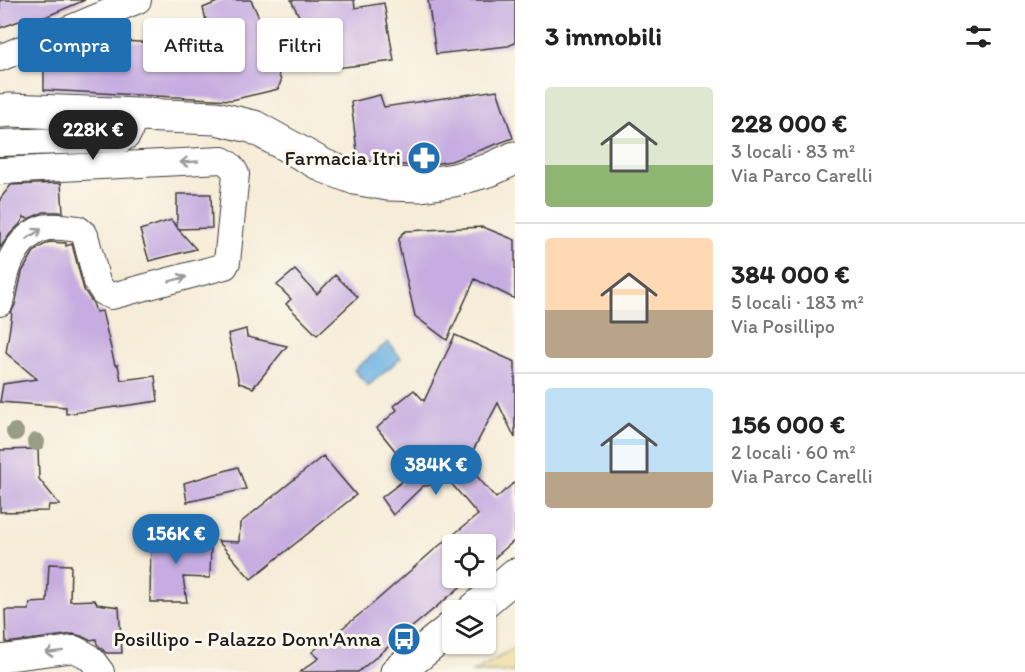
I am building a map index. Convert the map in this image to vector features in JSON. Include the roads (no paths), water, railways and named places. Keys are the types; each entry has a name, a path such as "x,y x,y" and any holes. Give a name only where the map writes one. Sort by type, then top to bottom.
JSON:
{"street":[{"path":"0,58 124,3"},
{"path":"0,111 216,118 254,127 324,166 355,178 388,184 421,185 454,180 489,170 515,158"},
{"path":"0,143 122,139 130,130 128,116"},
{"path":"0,171 222,160 233,168 236,174 225,266 112,296 105,293 97,282 81,230 51,226 38,230 16,249 4,277 0,303"},
{"path":"486,600 515,576"},
{"path":"397,672 442,636"},
{"path":"0,661 4,658 74,649 86,654 101,672"}],"water":[{"path":"388,342 401,358 368,386 354,370"}],"place":[{"name":"Farmacia Itri","path":"424,158"},
{"name":"Posillipo - Palazzo Donn'Anna","path":"404,639"}]}
